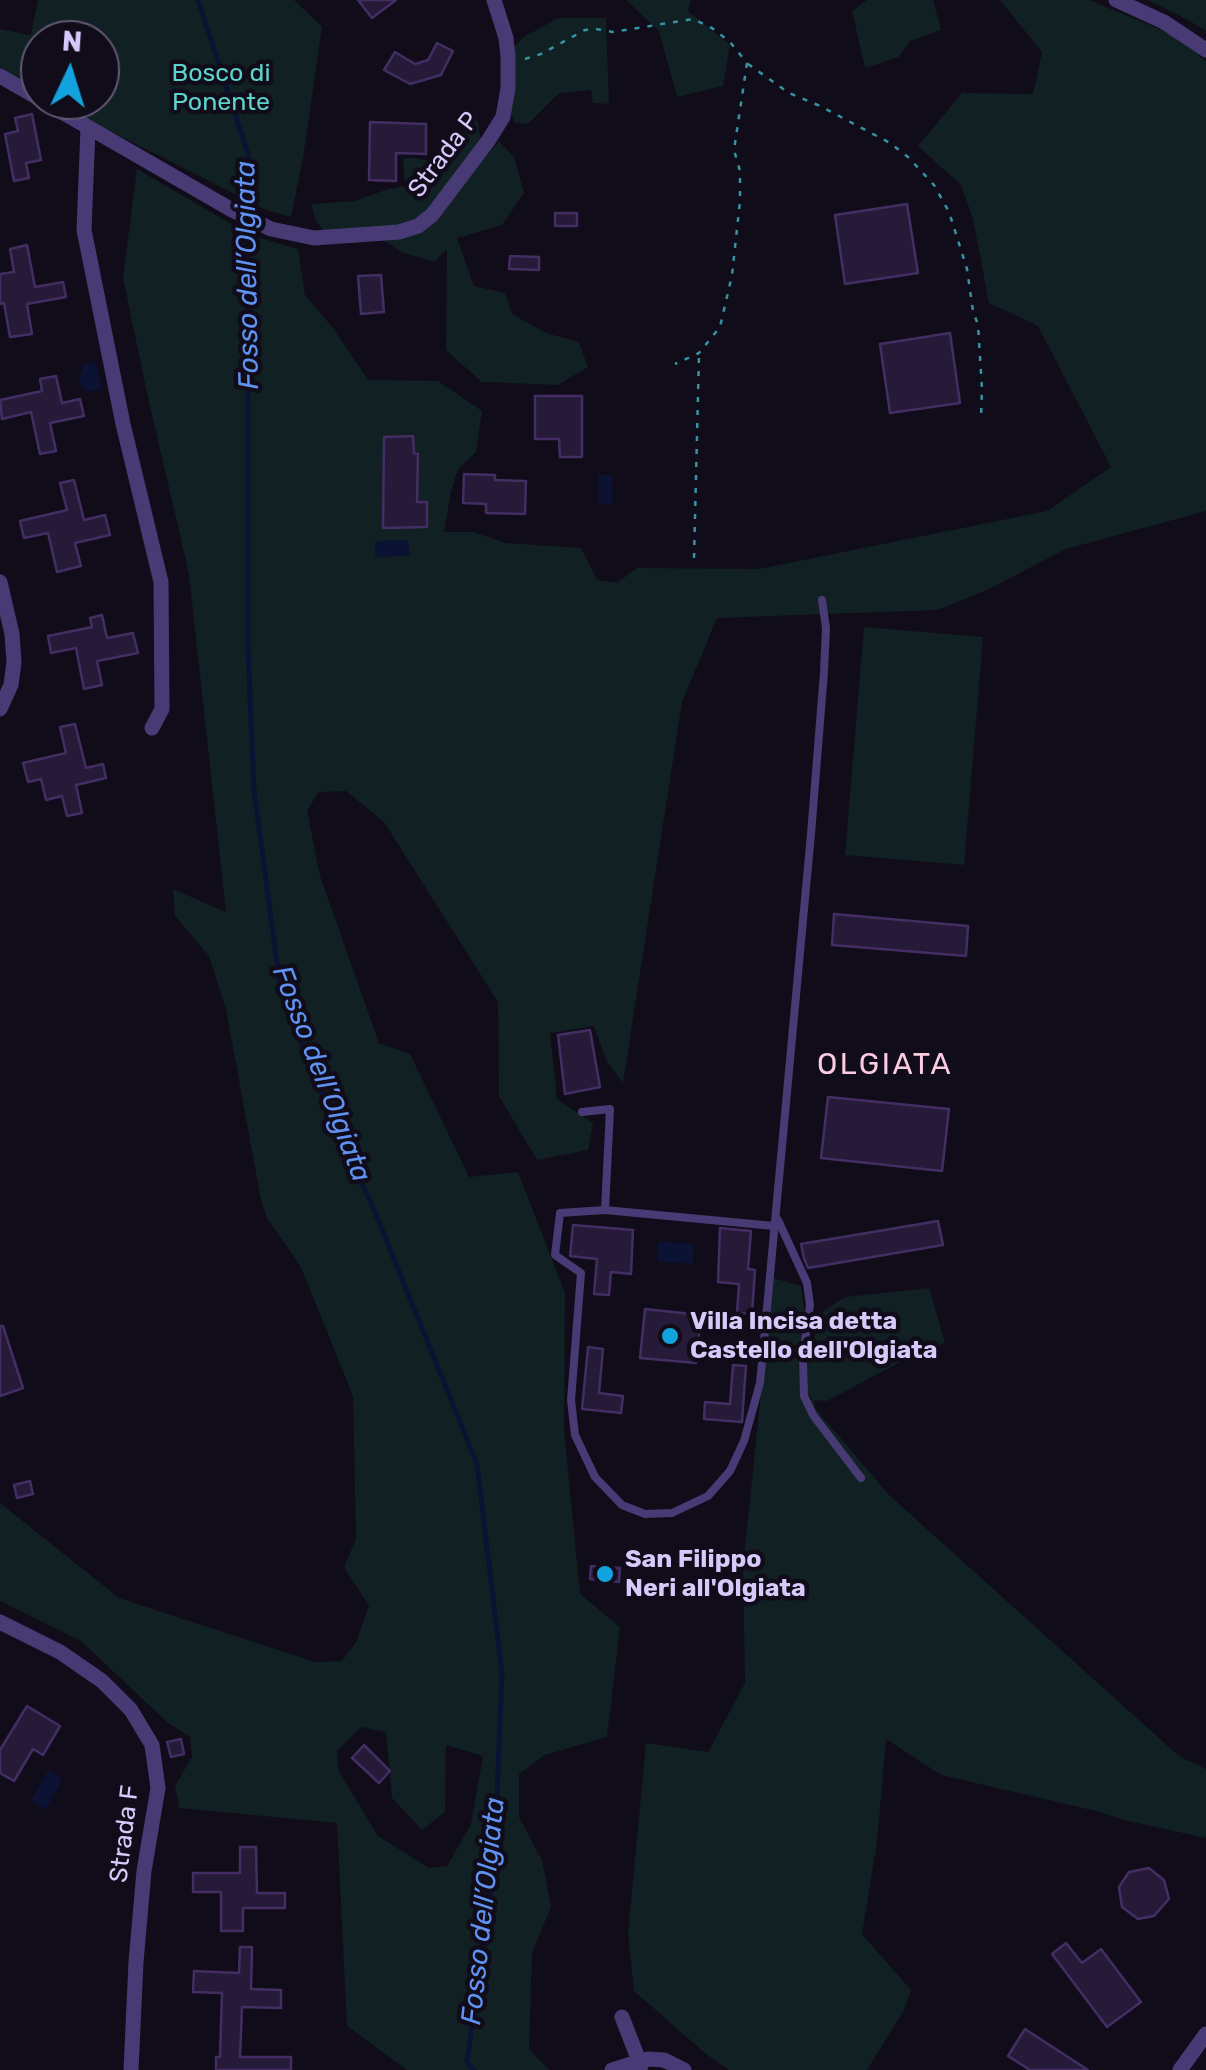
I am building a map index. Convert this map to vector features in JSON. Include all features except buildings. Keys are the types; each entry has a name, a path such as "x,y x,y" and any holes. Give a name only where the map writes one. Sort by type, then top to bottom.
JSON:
{"street":[{"name":"Strada P","path":"74,120 232,210 284,233 328,238 399,232 418,226 432,214 503,116 508,62 506,38 494,0"},
{"path":"1116,0 1164,22 1206,50"},
{"path":"88,128 84,230 160,582 162,710 152,728"},
{"path":"0,582 14,662 11,685 0,709"},
{"name":"Strada F","path":"0,1622 60,1652 102,1680 131,1710 152,1745 158,1788 144,1870 131,2070"},
{"path":"622,2018 640,2065"},
{"path":"1180,2070 1206,2034"},
{"path":"612,2070 664,2060 684,2070"}],"lane":[{"path":"774,1226 606,1210 560,1213 555,1255 581,1273 572,1400 575,1435 595,1477 622,1506 645,1514 672,1513 708,1496 730,1470 744,1441 760,1382 824,672 826,628 822,600"},
{"path":"582,1112 610,1109 606,1210"},
{"path":"776,1210 780,1228 807,1283 810,1305 803,1356 804,1396 813,1415 861,1478"}],"path":[{"path":"508,62 541,54 586,30 613,32 693,19 712,28 747,63 789,93 890,143 934,185 949,212 967,269 978,325 982,417"},
{"path":"675,364 699,353 720,327 732,275 740,201 740,171 734,150 747,63"},
{"path":"694,558 699,353"}],"green space":[{"name":"Bosco di Ponente","path":"38,0 294,0 322,27 291,217 266,210 88,120 120,120 120,20 34,20"},
{"path":"626,0 691,0 688,11 730,45 723,86 677,97 659,31"},
{"path":"867,0 933,0 941,30 910,41 899,57 865,68 852,11"},
{"path":"1000,0 1089,0 1174,35 1206,61 1206,511 1066,549 987,590 937,610 717,618 682,702 623,1083 607,1062 594,1026 550,1033 557,1099 593,1123 588,1150 537,1160 499,1096 498,1002 384,822 346,791 319,792 307,810 320,876 379,1043 410,1054 469,1177 518,1172 565,1293 564,1430 580,1594 620,1627 607,1737 545,1755 519,1774 519,1817 542,1860 551,1907 532,1953 529,2049 549,2070 407,2070 347,2026 337,1823 179,1808 175,1786 192,1757 190,1737 167,1722 81,1641 0,1601 0,1503 119,1598 315,1662 342,1661 356,1642 369,1606 344,1567 356,1539 353,1396 301,1267 267,1218 226,1009 209,956 175,916 173,889 226,912 189,574 123,278 137,169 250,235 298,249 305,295 368,380 438,381 482,411 476,452 458,469 444,532 473,532 506,543 581,548 597,580 617,583 637,568 759,569 1047,511 1111,467 1038,326 989,303 973,219 961,185 918,146 962,93 1033,94 1042,52","holes":["361,1727 386,1732 392,1798 422,1830 445,1812 446,1745 483,1756 471,1824 447,1866 429,1868 378,1836 338,1770 337,1751"]},
{"path":"1148,0 1206,0 1206,31 1188,20"},
{"path":"558,18 606,18 609,104 593,103 591,90 559,93 528,124 514,122 512,48"},
{"name":"Bosco di Ponente","path":"0,29 20,33 20,85 0,75"},
{"path":"475,111 485,158 499,141 514,157 524,193 502,225 457,238 474,286 505,293 512,314 546,333 579,342 588,367 558,385 482,382 446,350 447,249 434,262 401,252 364,227 333,241 316,221 311,204 354,201 405,186 403,158 445,164"},
{"path":"864,627 983,637 964,865 845,855"},
{"path":"773,1278 801,1286 806,1325 798,1367 807,1401 813,1399 807,1394 808,1360 821,1313 845,1297 929,1288 945,1343 915,1354 827,1401 814,1400 815,1408 889,1495 1180,1757 1206,1769 1206,1838 941,1775 886,1739 877,1842 862,1934 911,1990 904,2010 867,2070 729,2070 634,1991 628,1933 646,1743 708,1752 745,1683 743,1567"}],"water":[{"path":"96,362 102,389 85,392 78,374 83,373 82,365"},
{"path":"598,475 612,475 613,503 599,504"},
{"path":"408,540 410,556 375,557 375,541"},
{"path":"658,1242 694,1244 693,1264 657,1261"},
{"path":"48,1770 63,1779 46,1809 31,1801"}],"waterway":[{"name":"Fosso dell’Olgiata","path":"198,0 248,154 248,649 254,790 279,978 310,1068 375,1212 477,1464 502,1673 494,1869 467,2062 474,2070"}],"place":[{"name":"Villa Incisa detta Castello dell'Olgiata","path":"670,1336"},
{"name":"San Filippo Neri all'Olgiata","path":"605,1574"}],"district":[{"name":"OLGIATA","path":"885,1065"}]}
